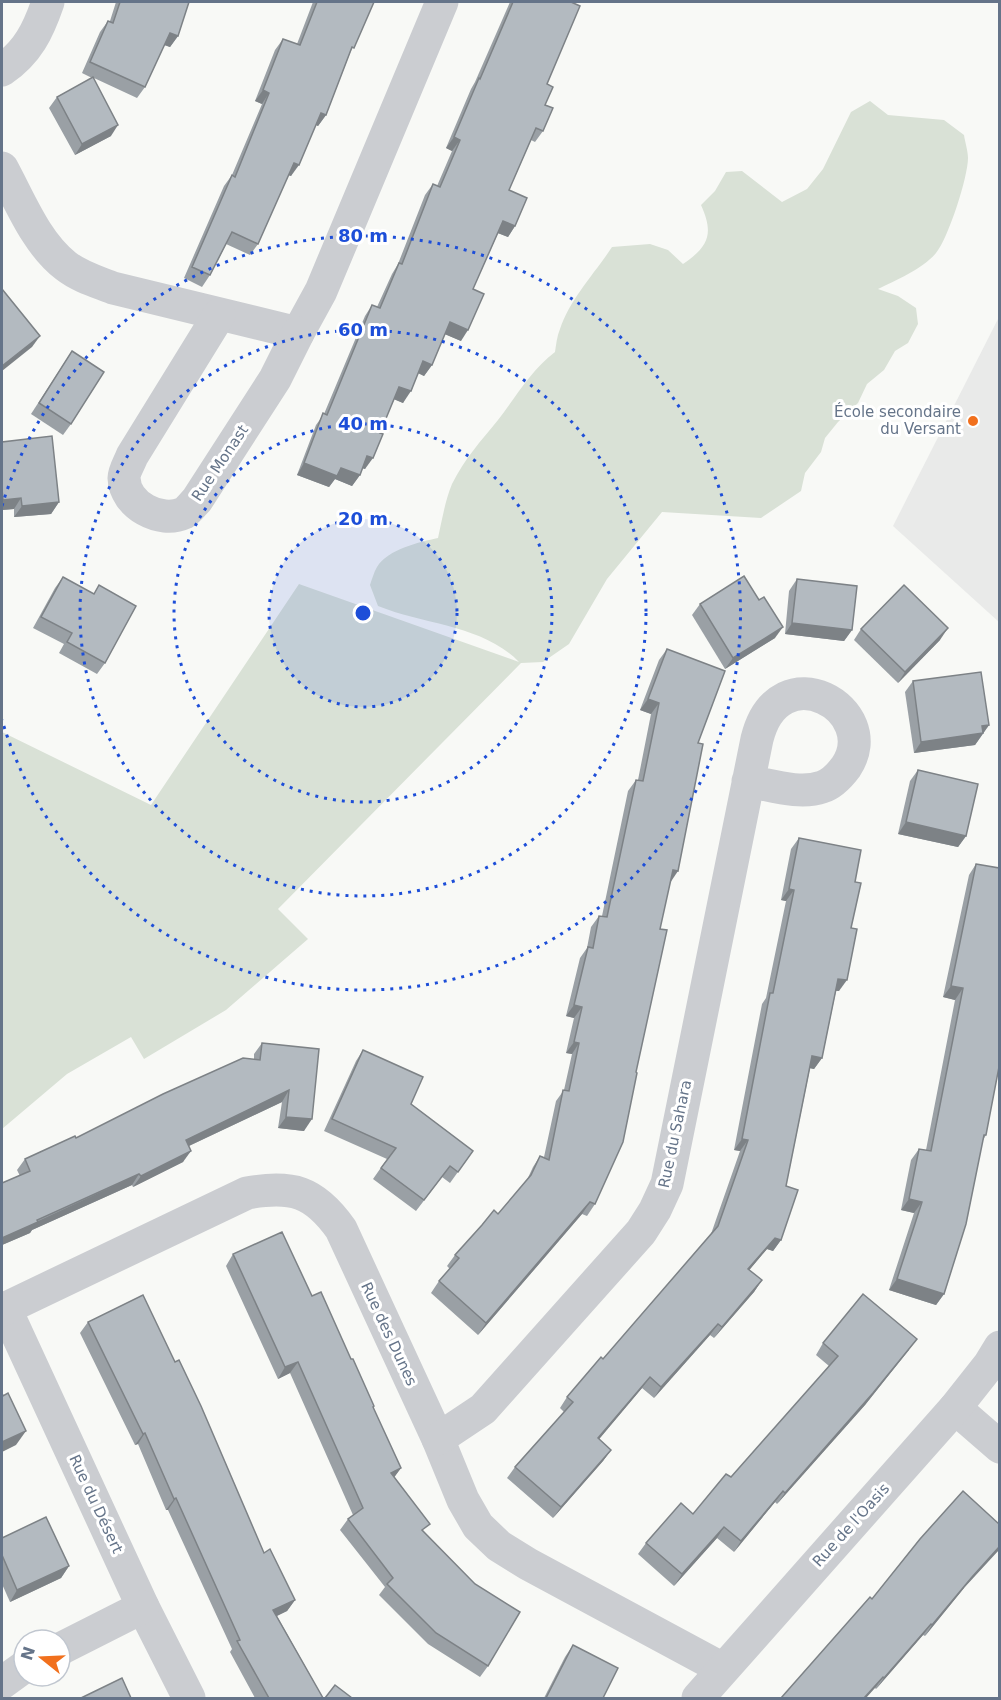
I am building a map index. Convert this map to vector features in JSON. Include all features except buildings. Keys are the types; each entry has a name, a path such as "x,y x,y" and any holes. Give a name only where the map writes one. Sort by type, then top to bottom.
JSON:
{"street":[{"path":"2,70 27,49 40,25 48,2"},
{"name":"Rue Monast","path":"219,315 132,456 124,477 128,491 139,506 155,515 173,516 186,512 197,500 275,379 321,291 442,2"},
{"path":"2,168 35,229 50,250 67,267 90,280 219,315 298,333"},
{"name":"Rue du Sahara","path":"438,1439 483,1409 641,1232 655,1210 666,1184 748,781"},
{"name":"Rue des Dunes","path":"3,1309 247,1193 271,1189 293,1191 312,1198 329,1213 340,1229 438,1439 462,1500 478,1526 499,1546 528,1564 723,1669"},
{"name":"Rue du Désert","path":"3,1309 143,1607 189,1698"},
{"name":"Rue de l'Oasis","path":"698,1698 955,1408 989,1365 999,1347"},
{"path":"955,1408 999,1447"},
{"path":"72,1643 143,1607"}],"shaded area":[{"path":"870,101 888,115 944,120 964,135 968,155 967,167 951,222 936,253 917,269 878,289 898,296 916,308 918,324 908,343 895,351 884,370 867,384 858,403 825,438 821,452 805,473 801,491 761,518 662,512 607,579 569,644 543,662 521,663 278,909 308,939 226,1010 144,1059 131,1037 67,1074 2,1129 2,732 151,805 299,584 519,662 505,650 471,633 378,606 370,585 377,567 396,551 438,538 447,497 462,466 531,375 555,352 564,318 612,247 650,244 668,250 683,264 699,251 707,239 707,224 701,205 715,191 726,172 742,171 782,202 807,189 823,169 851,112"},
{"name":"École secondaire du Versant","path":"999,317 999,622 893,526"}],"place":[{"name":"École secondaire du Versant","path":"973,421"}]}
